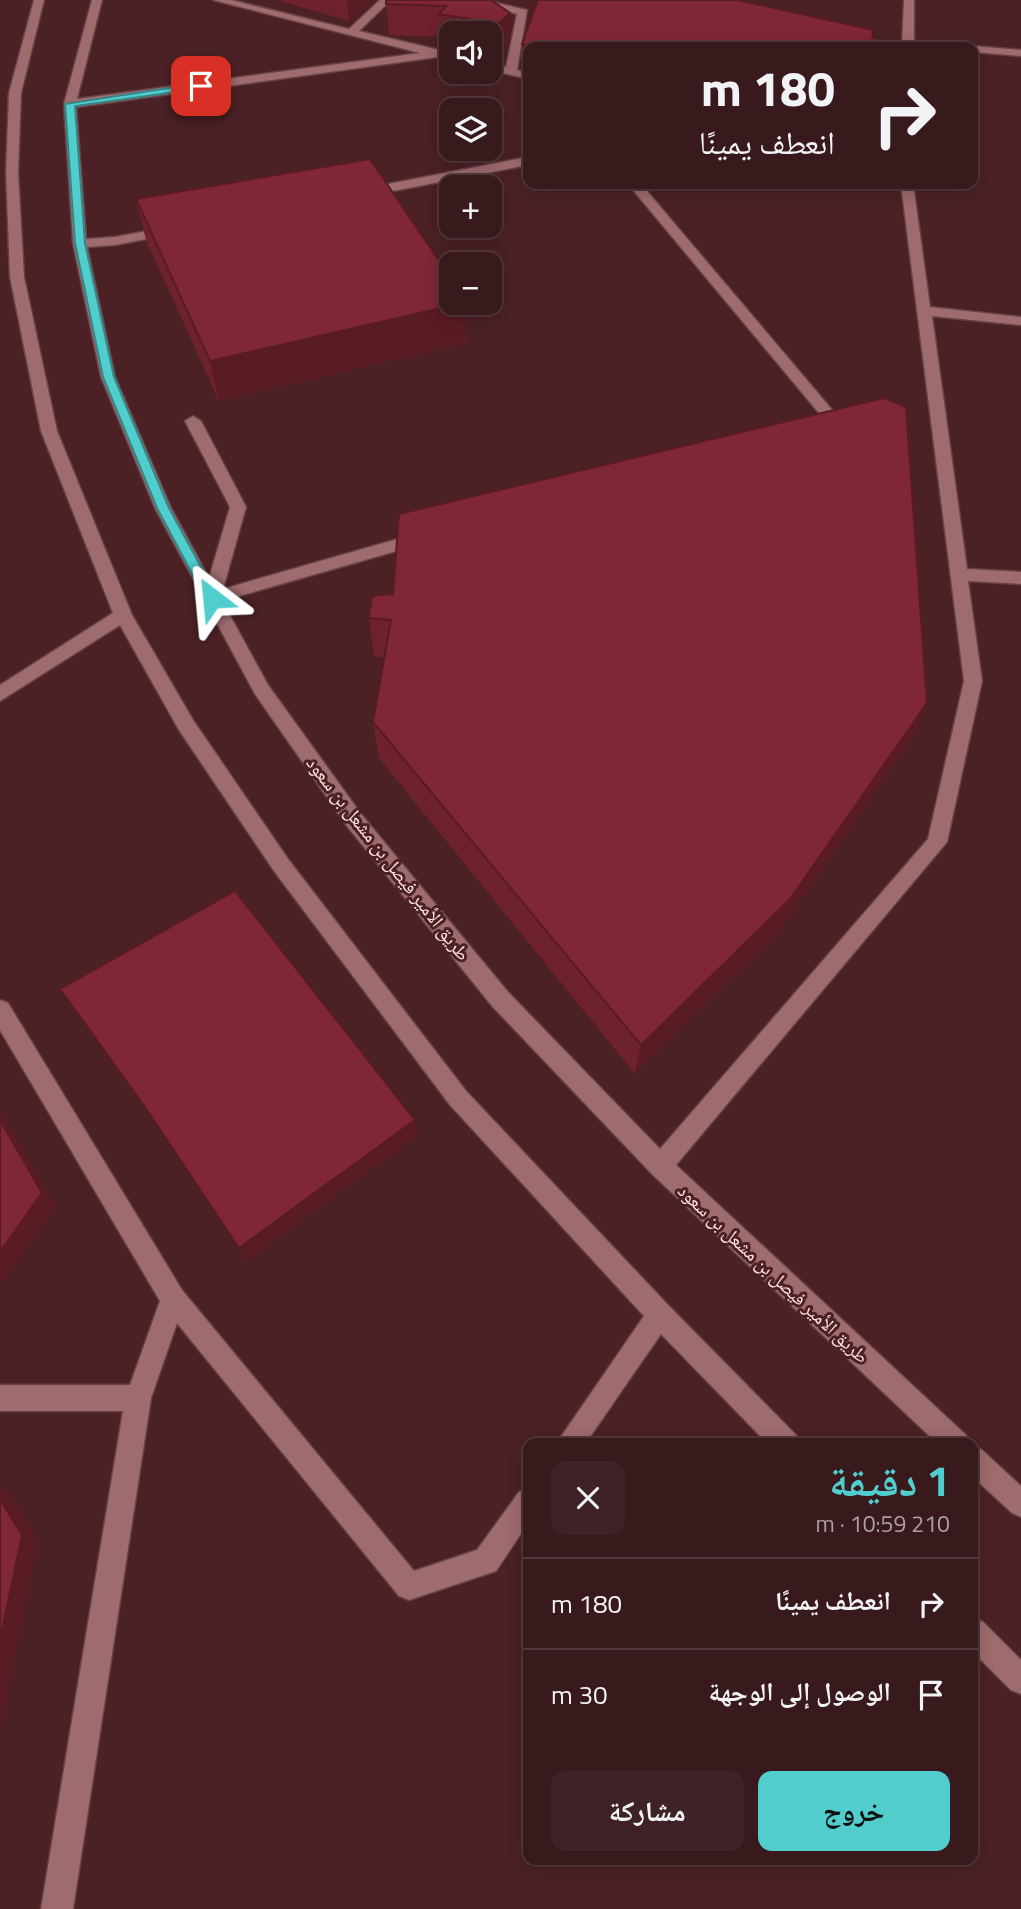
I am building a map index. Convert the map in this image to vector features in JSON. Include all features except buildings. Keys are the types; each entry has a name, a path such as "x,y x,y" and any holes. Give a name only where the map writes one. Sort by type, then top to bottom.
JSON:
{"street":[{"path":"39,0 7,94 17,277 49,431 124,615 186,725 281,865 458,1098 660,1315 781,1438"},
{"name":"طريق الأمير فيصل بن مشعل بن سعود","path":"97,0 70,104 80,243 108,377 163,508 261,689 354,821 500,999 660,1166 951,1438"},
{"path":"218,0 439,55"},
{"path":"351,33 386,0"},
{"path":"469,0 523,12 512,72"},
{"path":"908,42 909,0"},
{"path":"837,34 868,42"},
{"path":"978,49 1021,52"},
{"path":"70,104 436,54"},
{"path":"502,70 523,75"},
{"path":"342,197 523,162"},
{"path":"638,189 834,421 808,429"},
{"path":"660,1166 937,842 973,681 908,189"},
{"path":"80,243 115,242 182,228"},
{"path":"924,311 1021,321"},
{"path":"193,421 238,507 212,598"},
{"path":"212,598 437,534"},
{"path":"958,573 1021,578"},
{"path":"0,694 124,615"},
{"path":"0,1010 173,1299 409,1586 486,1561 523,1508"},
{"path":"57,1909 138,1398 173,1299"},
{"path":"573,1438 660,1315"},
{"path":"0,1398 138,1398"},
{"path":"978,1464 1021,1504"},
{"path":"978,1637 1021,1680"}],"route":[{"path":"201,86 70,104 80,243 108,377 163,508 212,598"}]}
